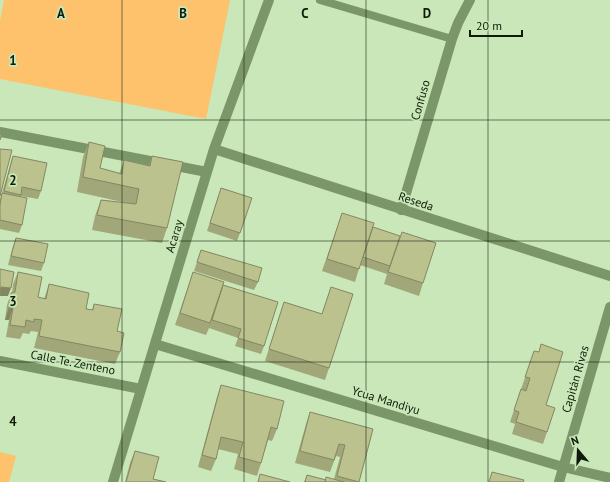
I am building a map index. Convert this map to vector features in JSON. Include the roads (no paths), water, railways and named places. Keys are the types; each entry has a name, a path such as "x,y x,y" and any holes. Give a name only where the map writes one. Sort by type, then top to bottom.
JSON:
{"street":[{"name":"Acaray","path":"113,482 214,149 269,0"},
{"name":"Confuso","path":"401,210 452,39 458,23 470,0"},
{"path":"0,132 207,172"},
{"name":"Reseda","path":"214,149 610,276"},
{"name":"Capitán Rivas","path":"559,482 610,307"},
{"name":"Ycua Mandiyu","path":"155,344 563,467 610,478"},
{"name":"Calle Te. Zenteno","path":"0,361 141,389"}],"lane":[{"path":"320,0 452,39"}]}
